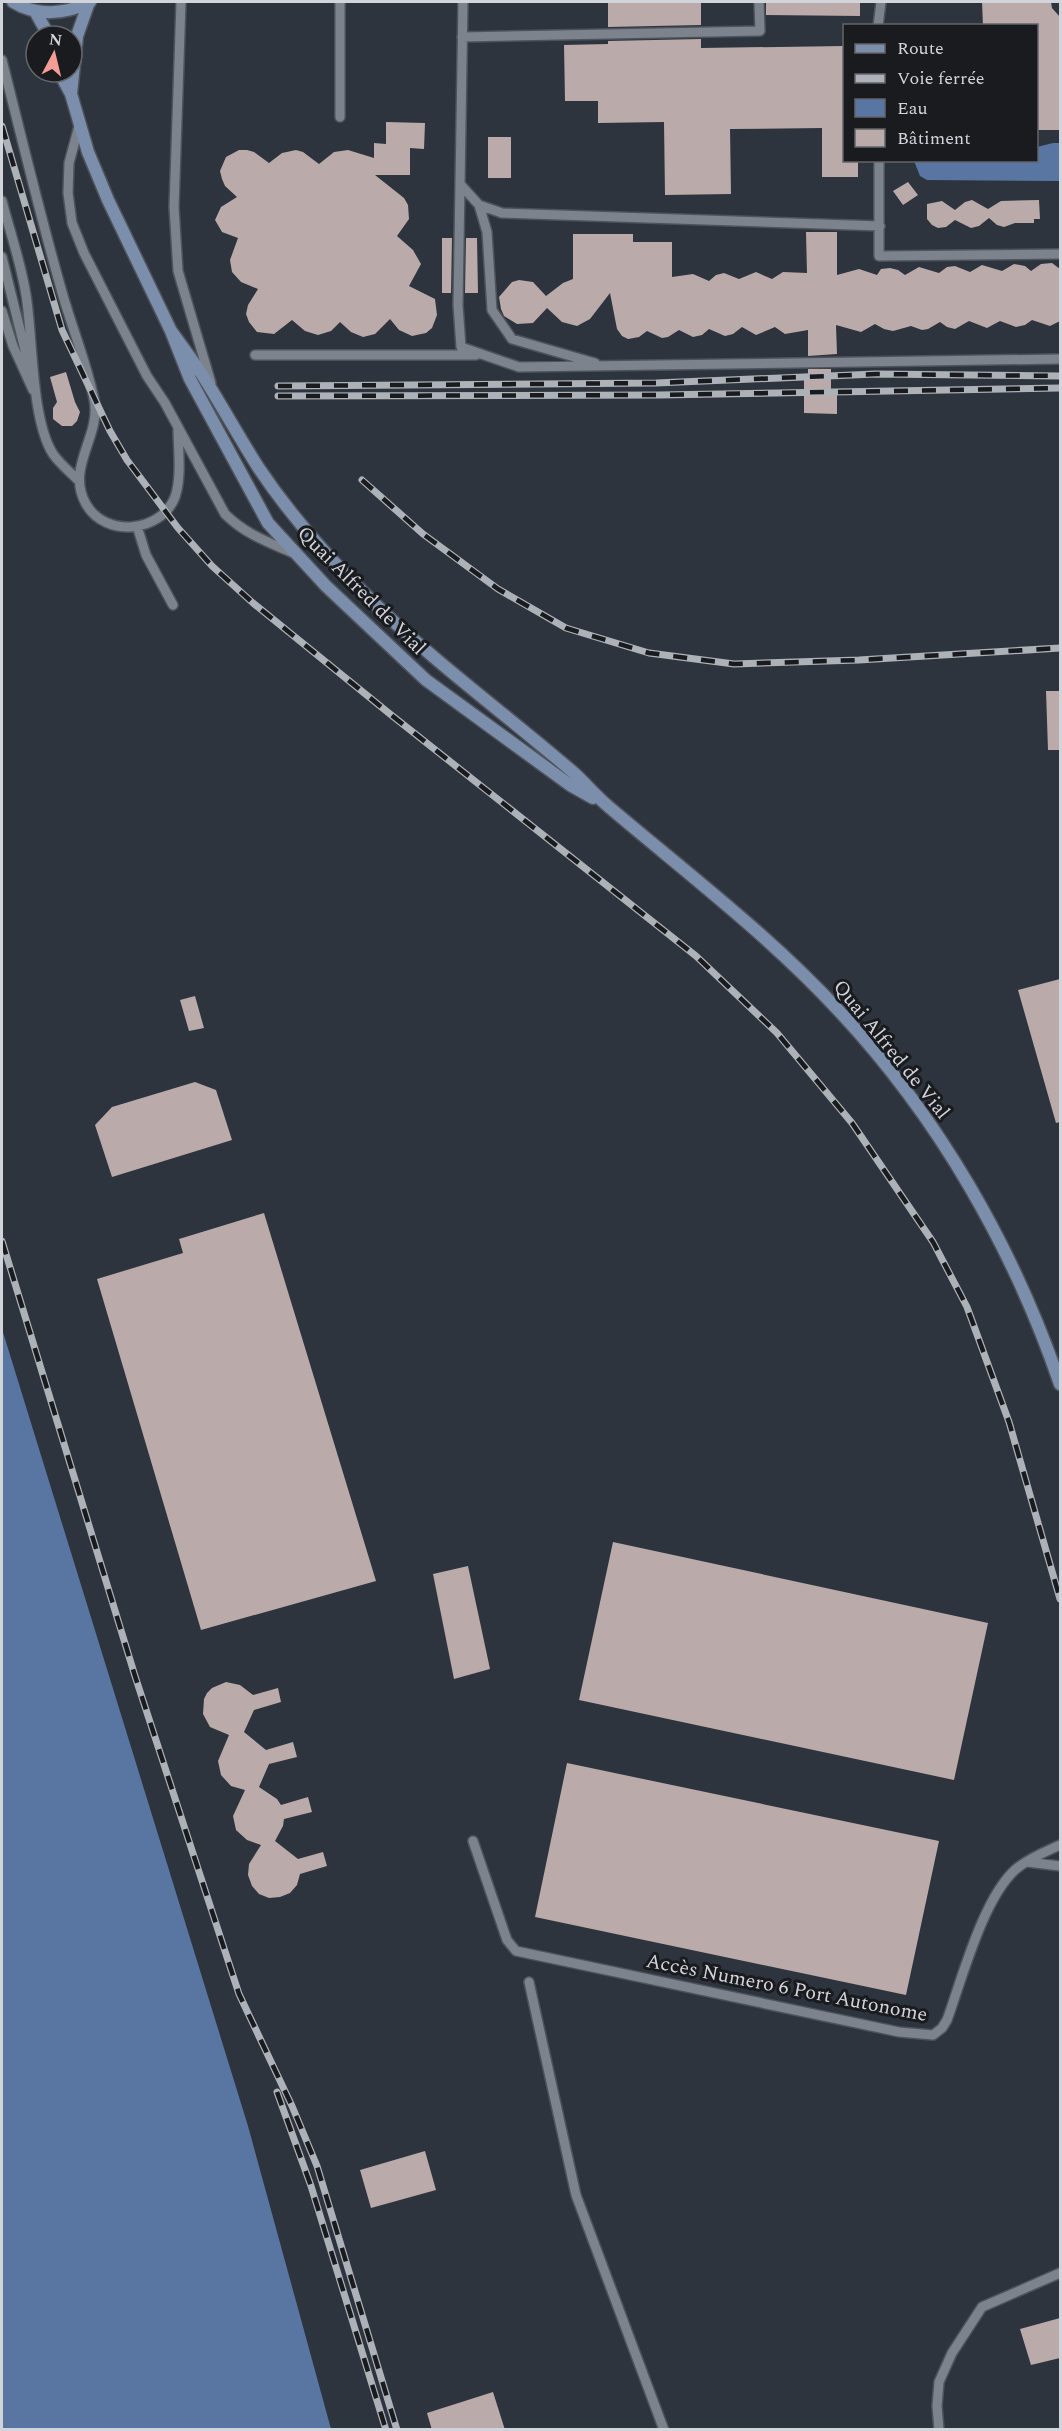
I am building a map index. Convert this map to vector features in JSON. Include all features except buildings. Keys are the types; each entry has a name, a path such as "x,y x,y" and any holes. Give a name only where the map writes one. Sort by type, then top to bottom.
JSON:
{"main road":[{"path":"14,2 35,11 54,13 72,10 90,2"},
{"name":"Quai Alfred de Vial","path":"70,94 77,36 90,2"},
{"path":"35,11 42,24"},
{"name":"Quai Alfred de Vial","path":"65,84 108,200 171,331 190,379 268,523 376,634 426,680 570,785 607,806"},
{"name":"Quai Alfred de Vial","path":"171,331 276,492 302,526 363,592 448,671 576,775 607,806 703,884 796,966 841,1013 908,1093 941,1139 992,1227 1036,1319 1060,1384"}],"lane":[{"path":"181,2 174,207 178,271 216,397"},
{"path":"340,2 340,117"},
{"path":"463,2 458,305 461,347 519,367 1058,358"},
{"path":"462,37 760,31 759,2"},
{"path":"878,24 881,2"},
{"path":"2,60 60,286 95,404 93,429 78,472 80,490 87,506 99,519 110,525 128,528 158,517 165,512 175,497 178,482 178,428"},
{"path":"79,126 69,163 68,193 72,223 84,253 147,376 165,403 225,514 252,536 295,553"},
{"path":"879,162 879,256 1060,254"},
{"path":"460,184 479,205 487,232 492,310 512,339 606,366"},
{"path":"2,201 25,286 36,397"},
{"path":"479,205 502,213 880,226"},
{"path":"2,257 36,397 52,452 79,481"},
{"path":"2,311 13,346 36,397"},
{"path":"255,355 484,355"},
{"path":"137,526 146,555 173,605"},
{"name":"Accès Numero 6 Port Autonome","path":"473,1841 507,1940 516,1951 918,2034 933,2035 942,2028 947,2020 993,1899 1015,1870 1039,1854 1060,1845"},
{"path":"1027,1862 1060,1866"},
{"path":"529,1982 576,2195 664,2430"},
{"path":"939,2430 937,2406 939,2382 952,2353 982,2307 1060,2273"}],"water":[{"path":"1060,143 1060,181 927,180 920,176 914,162 1038,162 1038,147"},
{"path":"2,1329 248,2126 331,2429 2,2429"}],"railway":[{"path":"2,126 62,330 110,431 127,460 178,528 212,566 253,603 696,956 777,1033 852,1123 933,1242 967,1307 1009,1422 1060,1599"},
{"path":"278,386 656,383 876,374 1060,376"},
{"path":"278,396 659,395 1060,388"},
{"path":"362,480 423,534 498,589 566,628 649,653 734,664 859,660 1060,648"},
{"path":"2,1241 135,1676 239,1994 292,2106 317,2166 397,2430"},
{"path":"277,2092 311,2186 386,2430"}]}
